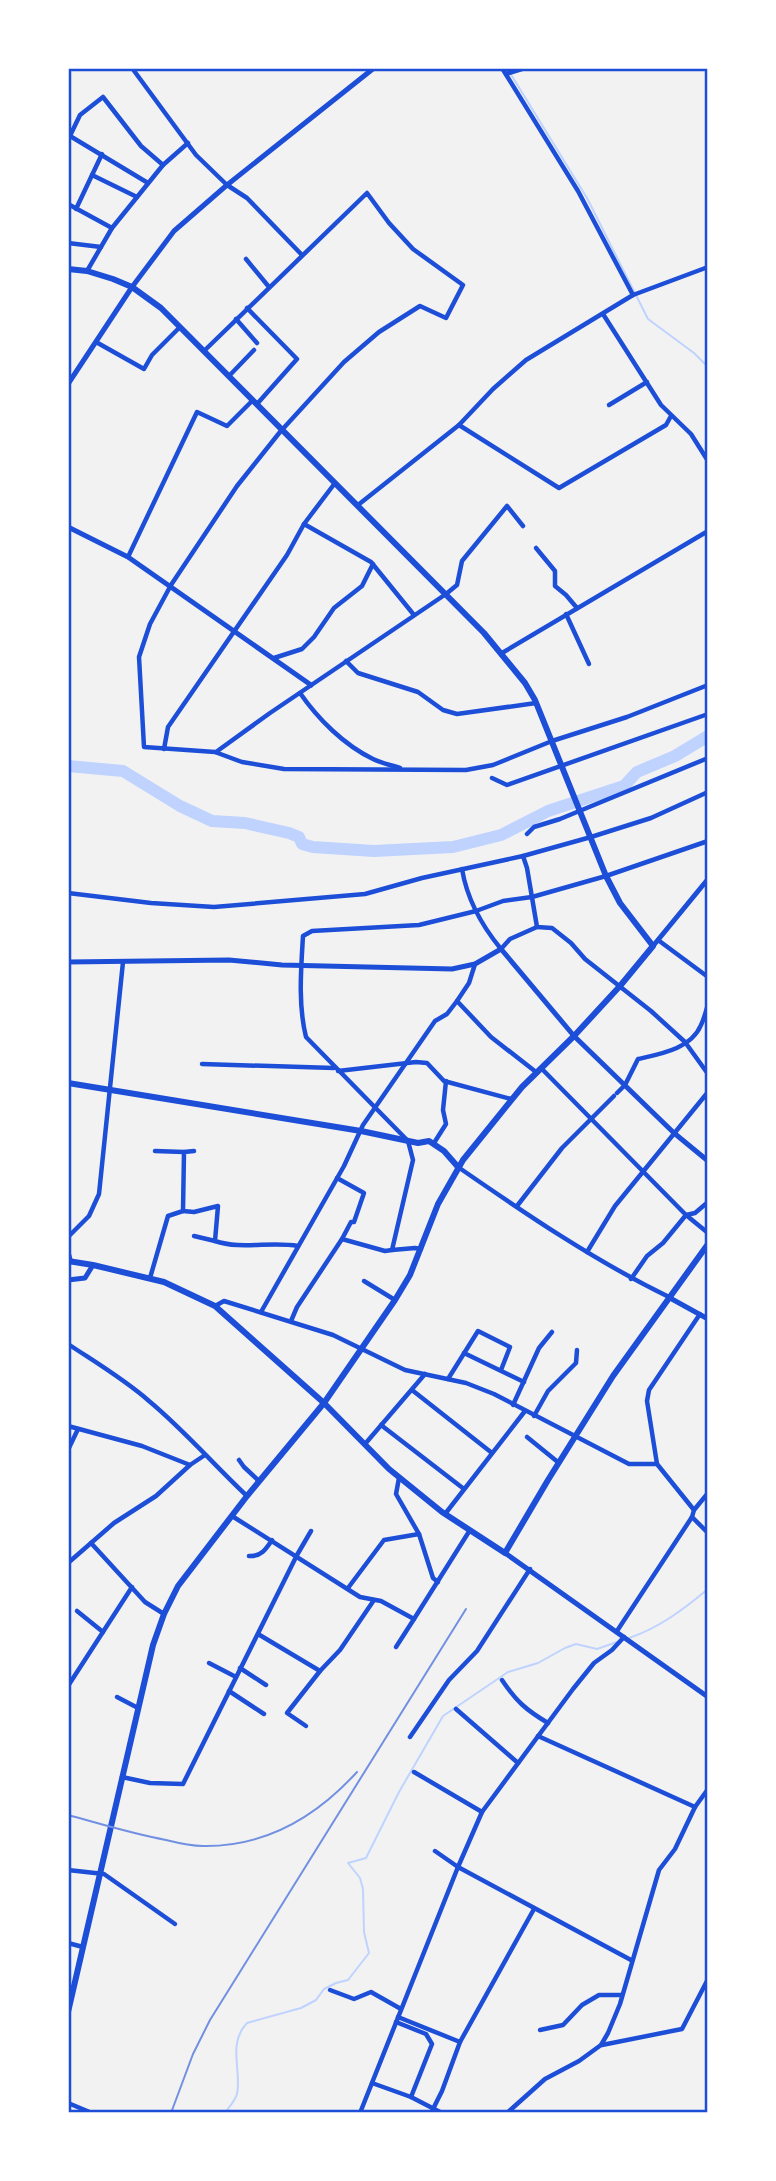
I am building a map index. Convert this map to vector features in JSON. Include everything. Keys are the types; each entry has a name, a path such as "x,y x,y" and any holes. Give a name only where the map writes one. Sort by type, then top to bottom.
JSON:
{"main road":[{"path":"68,269 87,271 113,279 132,287 161,307 502,653 536,703 606,876 620,903 655,943 620,986 511,1100 458,1167 438,1204 410,1275 363,1349 324,1403 247,1496 178,1586 153,1645 68,2011"},
{"path":"68,1083 361,1131 418,1143 429,1141 458,1167"},
{"path":"69,1261 164,1282 215,1306 324,1403 399,1478 445,1514 505,1553 613,1376 708,1244"}],"street":[{"path":"132,68 198,158 227,185 247,198 302,255"},
{"path":"68,384 132,287 174,231 227,185 374,68"},
{"path":"502,68 578,191 633,295"},
{"path":"506,74 525,68"},
{"path":"148,183 102,154 69,138 79,115 103,97 141,146 163,165"},
{"path":"87,271 112,228 163,165 188,142"},
{"path":"76,209 102,154"},
{"path":"92,175 137,197"},
{"path":"204,351 368,193 389,223 413,249 463,285 446,318 420,306 379,332 344,362 283,429 237,486 171,585 150,624 139,657 144,747 215,752 242,761 284,769 466,770 493,765 708,685"},
{"path":"68,204 112,228"},
{"path":"68,243 101,247"},
{"path":"246,259 269,287"},
{"path":"358,505 459,425 493,389 526,360 633,295 708,267"},
{"path":"128,557 197,412 227,426 297,359 247,308"},
{"path":"603,314 661,405 691,434 708,461"},
{"path":"236,319 257,343"},
{"path":"96,342 144,369 152,355 180,327"},
{"path":"229,376 254,350"},
{"path":"609,405 647,382"},
{"path":"459,425 559,488 666,425 671,416"},
{"path":"164,749 168,727 287,555 304,524 336,483"},
{"path":"215,752 457,585 462,561 508,506 523,526"},
{"path":"304,524 373,564 414,616"},
{"path":"68,527 128,557 311,685"},
{"path":"502,653 708,531"},
{"path":"536,548 555,571 555,586 577,608"},
{"path":"274,658 302,649 314,638 334,608 362,586 373,564"},
{"path":"566,614 589,664"},
{"path":"346,661 358,673 418,692 443,710 457,714 536,703"},
{"path":"300,693 315,714 343,740 373,759 405,769"},
{"path":"492,778 508,785 708,714"},
{"path":"527,834 534,827 560,819 708,758"},
{"path":"68,893 214,907 365,894 422,878 523,856 651,818 708,792"},
{"path":"392,1250 413,1160 408,1141 306,1037 303,1024 303,936 312,931 419,925 606,876 708,841"},
{"path":"523,856 537,928"},
{"path":"462,869 465,887 489,935 574,1036 674,1133 708,1161"},
{"path":"708,879 705,887 655,943 708,977"},
{"path":"68,962 229,960 452,969 475,964 501,949 510,939 537,928 552,928 685,1042 708,1074"},
{"path":"68,1237 71,1231 89,1216 99,1194 123,962"},
{"path":"261,1312 374,1108 435,1021 447,1014 457,1001 469,983 475,964"},
{"path":"457,1001 491,1037 538,1070 592,1118 643,1172 708,1233"},
{"path":"517,1206 562,1148 625,1085 638,1059 676,1049 685,1042 701,1027 708,1004"},
{"path":"202,1064 336,1070 427,1063 446,1082 511,1100"},
{"path":"434,1143 446,1124 443,1110 446,1082"},
{"path":"587,1252 615,1206 708,1092"},
{"path":"155,1151 194,1150"},
{"path":"183,1211 184,1152"},
{"path":"458,1167 631,1279 708,1319"},
{"path":"291,1321 297,1307 351,1222 354,1222 364,1193 337,1178"},
{"path":"631,1279 647,1256 663,1243 687,1215 695,1213 708,1202"},
{"path":"150,1278 168,1216 218,1206 215,1241"},
{"path":"194,1236 230,1246 284,1243 299,1246"},
{"path":"342,1239 385,1251 421,1249"},
{"path":"68,1251 69,1261"},
{"path":"68,1280 85,1278 93,1265"},
{"path":"364,1281 395,1300"},
{"path":"215,1306 224,1301 333,1335 397,1367 466,1383 629,1464 657,1464"},
{"path":"694,1510 657,1464 648,1415 649,1390 700,1314"},
{"path":"448,1379 478,1331 510,1347 501,1370"},
{"path":"513,1405 539,1348 552,1332"},
{"path":"68,1344 146,1398 178,1426 247,1496"},
{"path":"534,1416 548,1391 576,1363 577,1350"},
{"path":"464,1353 524,1382"},
{"path":"365,1445 425,1374"},
{"path":"412,1390 492,1453"},
{"path":"445,1514 525,1411"},
{"path":"381,1425 464,1489"},
{"path":"68,1426 142,1446 190,1465"},
{"path":"68,1450 78,1429"},
{"path":"527,1437 559,1463"},
{"path":"68,1563 114,1523 156,1496 205,1455"},
{"path":"239,1460 260,1481"},
{"path":"399,1478 396,1494 419,1534 433,1578 438,1583"},
{"path":"617,1631 694,1510 708,1493"},
{"path":"232,1516 360,1597 382,1601 414,1619"},
{"path":"692,1517 708,1533"},
{"path":"396,1647 470,1530"},
{"path":"122,1777 150,1783 183,1784 311,1531"},
{"path":"348,1588 384,1540 419,1534"},
{"path":"249,1556 256,1557 262,1553 272,1540"},
{"path":"91,1543 145,1602 164,1614"},
{"path":"505,1553 708,1697"},
{"path":"410,1737 449,1680 477,1651 530,1569"},
{"path":"68,1686 132,1587"},
{"path":"306,1726 287,1713 340,1650 374,1600"},
{"path":"77,1611 103,1632"},
{"path":"258,1634 320,1671"},
{"path":"360,2113 482,1812 594,1663 624,1637"},
{"path":"209,1663 236,1677"},
{"path":"240,1668 266,1685"},
{"path":"68,1673 75,1677"},
{"path":"502,1680 516,1701 548,1723"},
{"path":"229,1691 264,1714"},
{"path":"117,1698 139,1708"},
{"path":"456,1709 518,1763"},
{"path":"538,1736 695,1807"},
{"path":"414,1772 482,1812"},
{"path":"601,2045 614,2021 659,1870 675,1849 695,1807 708,1789"},
{"path":"435,1851 458,1867 631,1960"},
{"path":"68,1870 100,1873 175,1924"},
{"path":"433,2110 460,2042 534,1909"},
{"path":"68,1943 83,1947"},
{"path":"507,2113 545,2079 579,2061 601,2045 682,2029 708,1979"},
{"path":"330,1990 354,1998 371,1992 401,2009"},
{"path":"540,2030 564,2025 582,2005 598,1995 622,1995"},
{"path":"397,2020 460,2042"},
{"path":"397,2020 426,2034 432,2044 411,2097"},
{"path":"372,2083 411,2097 442,2113"},
{"path":"68,2103 92,2113"}],"waterway":[{"path":"507,68 587,198 648,319 694,353 708,367"},
{"path":"68,766 123,771 180,806 212,821 245,823 289,833 299,837 302,844 313,847 374,851 453,847 501,835 548,811 624,786 637,772 675,756 708,736"},
{"path":"629,1638 671,1617 708,1589"},
{"path":"225,2113 237,2094 236,2049 241,2031 247,2023 301,2008 316,2000 324,1989 348,1980 369,1953 364,1932 363,1889 360,1878 348,1863 366,1858 399,1792 443,1716 508,1672 538,1663 576,1644 597,1649 617,1642"}],"railway":[{"path":"171,2113 193,2054 210,2020 466,1609"},
{"path":"68,1815 184,1844 226,1845 269,1835 288,1826 324,1803 357,1772"}]}
